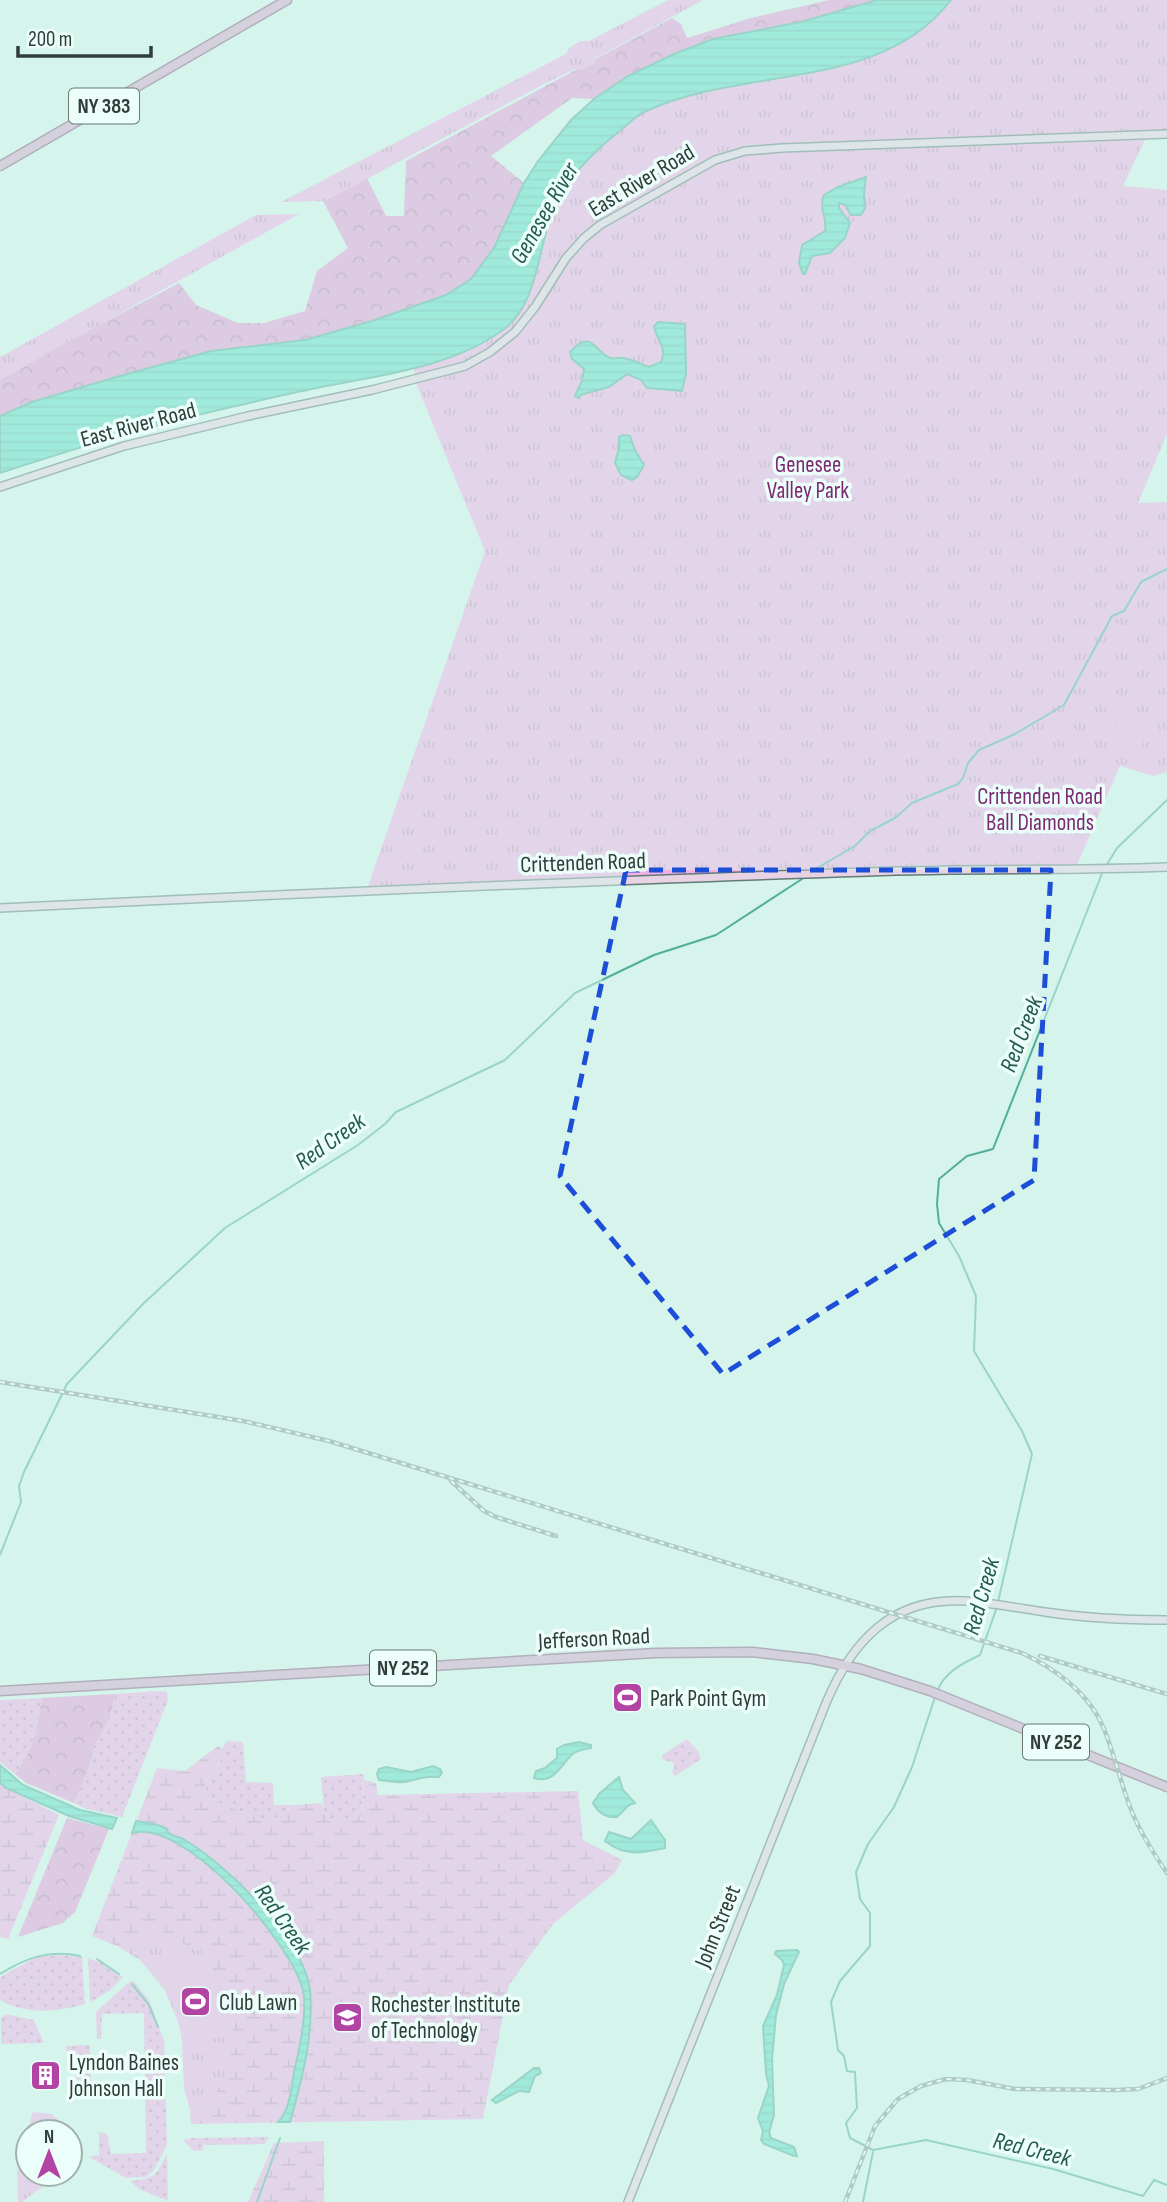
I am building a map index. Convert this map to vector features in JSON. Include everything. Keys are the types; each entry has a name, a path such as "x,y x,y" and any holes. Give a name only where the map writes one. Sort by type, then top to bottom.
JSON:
{"main road":[{"name":"NY 383","path":"0,166 287,0"},
{"name":"Jefferson Road","path":"0,1691 715,1651 766,1653 844,1665 887,1676 1167,1787"}],"street":[{"name":"East River Road","path":"0,487 124,446 415,380 465,366 497,348 526,321 561,265 589,234 611,218 687,174 726,156 770,149 1167,134"},
{"name":"Crittenden Road","path":"0,908 708,877 1167,867"},
{"name":"John Street","path":"628,2202 825,1703 844,1665 866,1636 901,1613 940,1602 984,1603 1106,1619 1167,1620"}],"highlighted area":[{"path":"626,870 1051,870 1034,1180 723,1374 560,1176"}],"green space":[{"path":"668,0 703,0 596,58 595,63 582,70 575,69 544,84 326,201 281,202 566,54 569,48 580,41 589,41"},
{"path":"829,0 877,0 801,22 713,39 674,54 629,76 594,99 572,98 491,156 524,183 494,248 471,279 446,295 372,321 305,340 211,351 0,416 0,377 179,283 196,305 238,323 264,323 305,311 317,271 348,248 323,201 367,178 386,216 404,216 406,161 672,18 681,24 687,38 751,18"},
{"name":"Genesee Valley Park","path":"951,0 1167,0 1167,130 1149,131 1123,186 1167,190 1167,434 1138,503 1167,502 1167,772 1153,776 1120,766 1077,865 927,865 368,886 485,551 415,381 414,367 475,348 514,321 530,293 549,223 562,193 596,149 640,114 663,103 689,96 838,67 870,57 900,43 928,25"},
{"path":"299,214 0,380 0,357 256,215"},
{"path":"1125,713 1138,720 1145,737 1139,754 1112,745 1109,738"},
{"path":"1008,812 1025,813 1034,817 1039,826 1041,843 1012,844 1009,840"},
{"path":"167,1692 168,1700 122,1817 74,1803 89,1768 94,1745 110,1718 115,1694"},
{"path":"115,1694 110,1718 94,1745 89,1768 74,1803 26,1783 15,1774 31,1747 42,1698"},
{"path":"42,1698 31,1747 15,1774 0,1762 0,1700"},
{"path":"687,1739 698,1751 701,1759 675,1776 672,1772 673,1762 664,1760 661,1756"},
{"path":"227,1741 243,1742 246,1782 273,1783 274,1805 294,1805 270,1823 207,1798 205,1785 221,1760 222,1749"},
{"path":"218,1746 222,1749 221,1759 205,1785 207,1798 270,1823 294,1805 322,1803 326,1821 362,1816 364,1780 376,1783 378,1795 578,1791 583,1840 622,1860 615,1873 553,1924 509,1985 483,2119 191,2124 190,2110 213,2107 210,1956 170,1938 156,1927 144,1943 140,1960 117,1946 92,1936 157,1768 185,1771"},
{"path":"364,1774 362,1816 325,1821 321,1777"},
{"path":"0,1783 59,1815 8,1939 0,1937"},
{"path":"67,1818 109,1829 75,1912 63,1923 18,1937"},
{"path":"156,1926 170,1938 210,1956 236,2040 212,2107 190,2110 184,2088 182,2039 178,2021 164,1989 140,1960 144,1943"},
{"name":"Club Lawn","path":"204,1956 231,2032 188,2048 161,1972"},
{"path":"36,1957 82,1957 85,2004 42,2011 20,2008 0,2000 0,1977"},
{"path":"88,1959 99,1961 123,1977 109,1991 90,2002"},
{"path":"133,1981 149,2000 164,2041 167,2145 154,2170 146,2177 126,2178 89,2157 99,2155 99,2132 107,2134 111,2154 146,2153 144,2013 102,2014 101,2039 97,2039 96,2012"},
{"path":"6,2014 34,2020 44,2043 1,2044 1,2018"},
{"path":"90,2045 91,2097 77,2097 76,2051 66,2051 66,2046"},
{"path":"32,2112 52,2114 56,2118 31,2118"},
{"path":"269,2137 265,2144 203,2145 203,2150 194,2151 183,2140 192,2138"},
{"path":"324,2141 324,2202 248,2202 274,2143"},
{"path":"166,2155 168,2201 139,2189 130,2181 153,2176"},
{"path":"18,2188 41,2188 22,2202 18,2202"}],"water":[{"name":"Genesee River","path":"877,0 951,0 921,30 887,50 849,64 682,98 638,116 580,168 564,190 551,216 534,279 522,309 500,332 479,344 435,363 195,416 111,438 0,473 0,416 32,402 211,351 305,340 372,321 446,295 471,279 494,248 524,183 538,161 571,120 594,99 628,76 713,39 801,22"},
{"path":"866,177 865,208 861,215 851,215 845,205 839,203 839,208 850,223 845,238 830,253 812,256 803,274 799,263 802,245 825,231 822,205 824,195"},
{"path":"658,322 685,324 686,374 682,391 647,388 641,380 627,374 609,387 580,395 579,398 575,396 584,369 572,359 570,352 578,345 589,342 606,356 649,367 661,362 663,357 654,326"},
{"path":"630,436 644,465 632,480 621,475 615,463 619,437"},
{"path":"579,1742 591,1745 591,1748 574,1753 552,1776 534,1778 536,1771 545,1768 557,1758 557,1749"},
{"path":"0,1765 23,1785 80,1810 117,1818 112,1829 69,1816 6,1788 0,1783"},
{"path":"433,1766 440,1769 442,1773 439,1777 398,1782 379,1780 377,1774 379,1769 386,1767 411,1772"},
{"path":"619,1777 623,1790 635,1803 629,1805 617,1817 605,1816 593,1803 599,1794"},
{"path":"651,1820 665,1840 665,1848 626,1852 605,1841 609,1832 631,1839"},
{"path":"136,1821 166,1828 170,1834 185,1840 221,1867 279,1927 305,1970 310,1990 310,2023 306,2057 290,2122 278,2122 289,2099 304,2017 304,1996 293,1966 277,1941 232,1887 206,1863 179,1845 154,1834 132,1833"},
{"path":"776,1951 799,1952 784,1984 776,2015 772,2059 774,2115 769,2132 771,2138 794,2147 797,2156 794,2156 764,2144 758,2118 769,2086 763,2026 777,1995 784,1965 775,1954"},
{"path":"534,2068 539,2068 541,2073 535,2076 529,2092 519,2091 496,2103 492,2100"}],"waterway":[{"name":"Red Creek","path":"817,868 855,846 870,831 895,818 912,803 958,784 968,763 979,750 1015,734 1064,705 1112,616 1124,611 1141,582 1167,569"},
{"name":"Red Creek","path":"1106,866 1117,848 1167,800"},
{"name":"Red Creek","path":"998,1602 1032,1454 1022,1431 974,1351 976,1296 959,1256 939,1223 939,1179 967,1156 993,1149 1103,871"},
{"name":"Red Creek","path":"0,1555 21,1502 19,1486 24,1472 67,1384 143,1304 225,1228 358,1145 396,1112 505,1060 575,993 654,955 716,935 802,879"},
{"name":"Red Creek","path":"937,1692 949,1674 980,1655 997,1607"},
{"name":"Red Creek","path":"935,1697 912,1767 894,1807 868,1844 856,1872 860,1899 870,1913 870,1946 840,1981 831,2002 838,2050 844,2056 847,2071 855,2072 857,2108 846,2123 850,2138 873,2150 926,2140 1053,2169 1143,2196 1154,2180 1167,2185"},
{"path":"0,1974 38,1956 80,1956"},
{"path":"97,1959 119,1974"},
{"path":"132,1984 149,2005 158,2027"},
{"name":"Red Creek","path":"257,2202 280,2138"},
{"path":"863,2202 873,2152"}],"railway":[{"path":"0,1382 243,1421 329,1441 1022,1653 1070,1684 1098,1716 1136,1820 1167,1873"},
{"path":"451,1481 484,1511 556,1536"},
{"path":"1040,1656 1167,1694"},
{"path":"845,2202 875,2126 898,2099 921,2086 946,2079 1015,2089 1116,2090 1138,2089 1167,2078"}],"place":[{"name":"Park Point Gym","path":"627,1698"},
{"name":"Club Lawn","path":"196,2002"},
{"name":"Rochester Institute of Technology","path":"348,2017"},
{"name":"Lyndon Baines Johnson Hall","path":"46,2075"}],"park label":[{"name":"Crittenden Road Ball Diamonds","path":"1040,809"}]}
